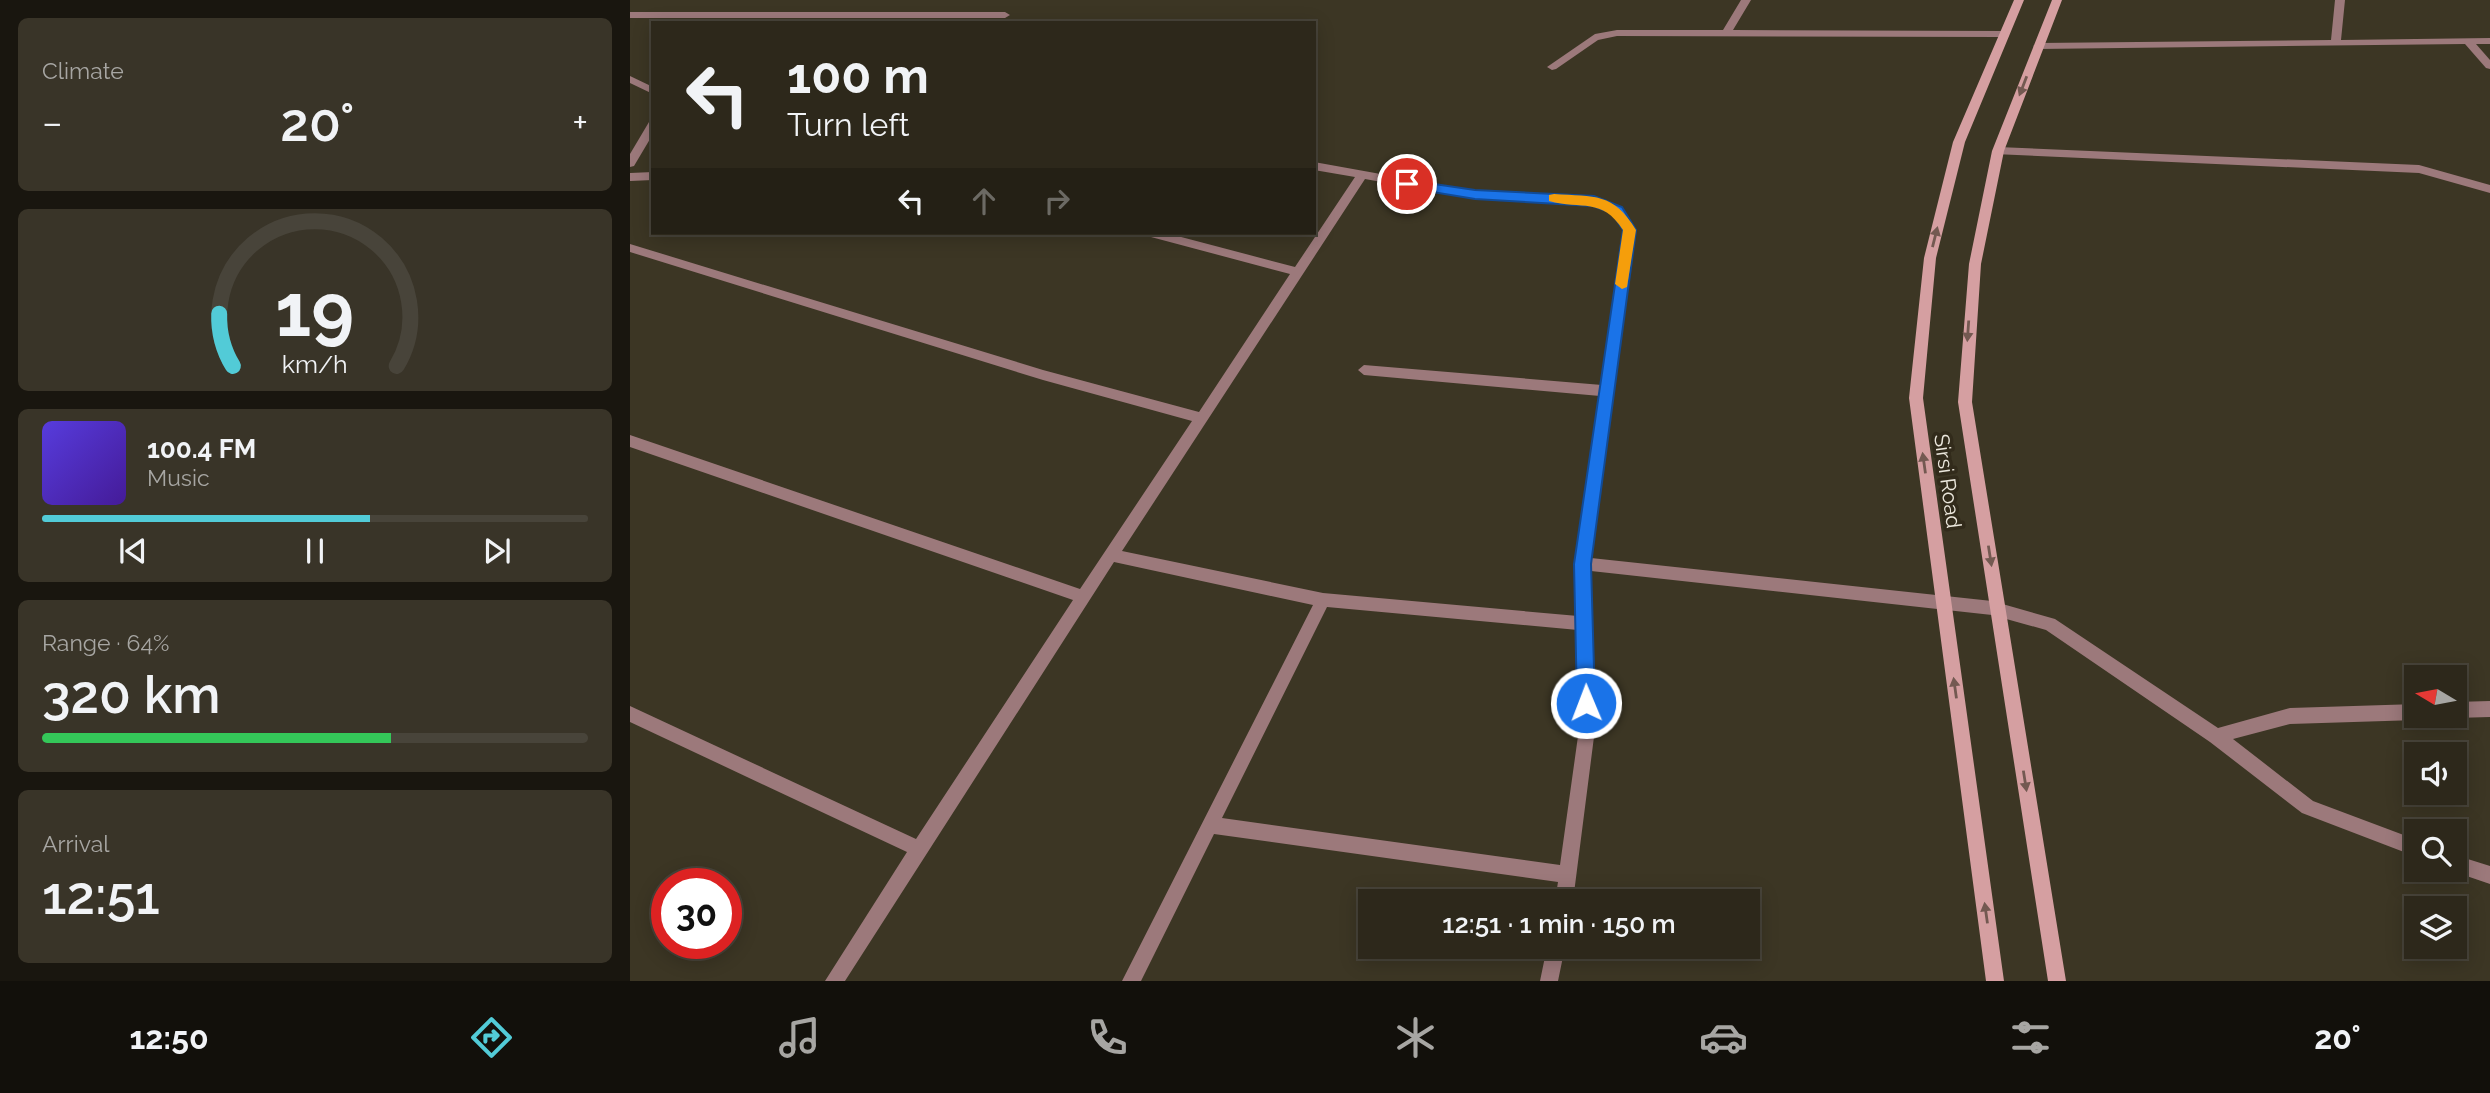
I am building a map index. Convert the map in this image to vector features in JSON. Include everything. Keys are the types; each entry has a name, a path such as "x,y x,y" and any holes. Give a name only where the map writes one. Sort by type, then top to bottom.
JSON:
{"main road":[{"name":"Sirsi Road","path":"1995,981 1916,398 1928,270 1959,142 2019,0"},
{"name":"Sirsi Road","path":"2057,0 1998,151 1975,264 1965,402 2057,981"}],"street":[{"path":"1726,33 1746,0"},
{"path":"2336,41 2340,0"},
{"path":"630,15 1005,15"},
{"path":"1552,67 1595,37 1617,33 2003,34"},
{"path":"2468,41 2490,66"},
{"path":"2038,46 2490,41"},
{"path":"630,79 651,90"},
{"path":"630,163 651,128"},
{"path":"1998,151 2418,169 2490,189"},
{"path":"1316,166 1362,177 1475,195 1594,201 1617,210 1630,230 1583,564 1587,729 1566,889"},
{"path":"630,177 651,176"},
{"path":"834,981 1083,597 1362,177"},
{"path":"1159,235 1299,272"},
{"path":"630,247 1044,375 1202,418"},
{"path":"1364,370 1607,391"},
{"path":"630,441 1083,597"},
{"path":"1111,555 1323,600 1586,624"},
{"path":"1583,564 1944,603 1998,610 2050,624 2216,736 2308,807 2404,844"},
{"path":"1131,981 1323,600"},
{"path":"2468,710 2490,709"},
{"path":"2216,736 2290,716 2404,712"},
{"path":"630,714 919,849"},
{"path":"1210,825 1568,875"},
{"path":"2467,868 2490,875"},
{"path":"1549,981 1554,959"}],"slow traffic":[{"path":"1554,198 1594,201 1617,210 1630,230 1622,284"}],"route":[{"path":"1407,184 1475,195 1594,201 1617,210 1630,230 1583,564 1586,703"}]}
